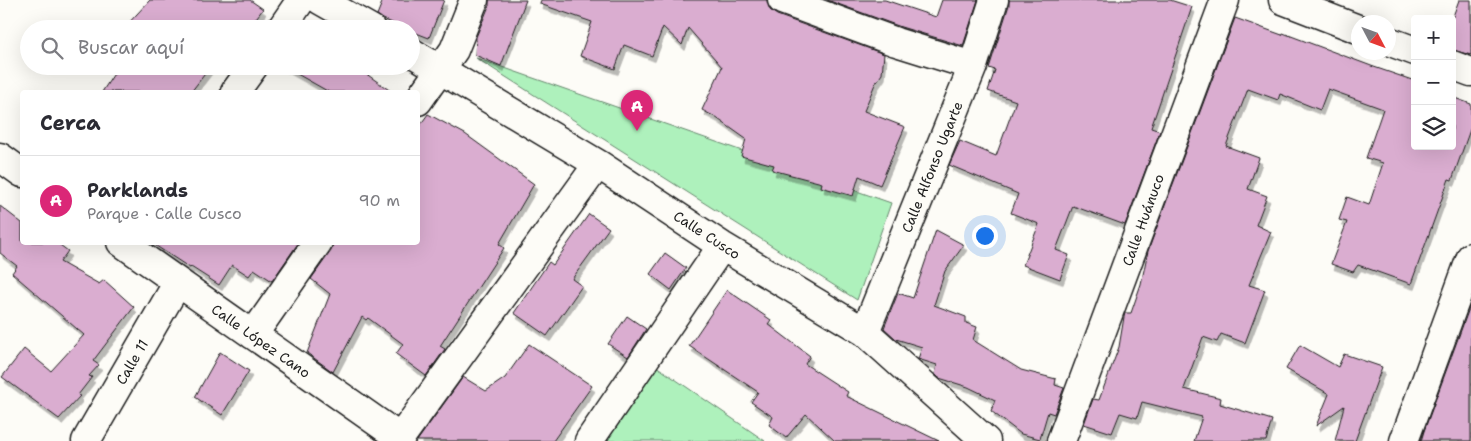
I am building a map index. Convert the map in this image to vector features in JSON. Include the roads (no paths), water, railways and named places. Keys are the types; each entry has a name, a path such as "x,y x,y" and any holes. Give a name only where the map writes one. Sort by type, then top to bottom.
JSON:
{"street":[{"path":"287,20 301,0"},
{"path":"320,0 355,20"},
{"path":"420,98 454,50 474,0"},
{"path":"782,0 896,42 973,66"},
{"name":"Calle Alfonso Ugarte","path":"864,332 973,66 994,0"},
{"name":"Calle Huánuco","path":"1061,441 1225,0"},
{"path":"1283,0 1351,26"},
{"path":"1396,44 1411,50"},
{"name":"Calle Cusco","path":"420,57 598,164 722,246 864,332 986,441"},
{"path":"1456,66 1471,72"},
{"path":"236,90 247,75"},
{"path":"0,157 20,172"},
{"path":"399,440 598,164"},
{"name":"Calle López Cano","path":"128,245 399,440"},
{"path":"253,335 316,245"},
{"path":"589,441 722,246"},
{"path":"1404,441 1471,257"},
{"name":"Calle 11","path":"86,441 178,282"}],"place":[{"name":"Parklands","path":"637,131"}]}
